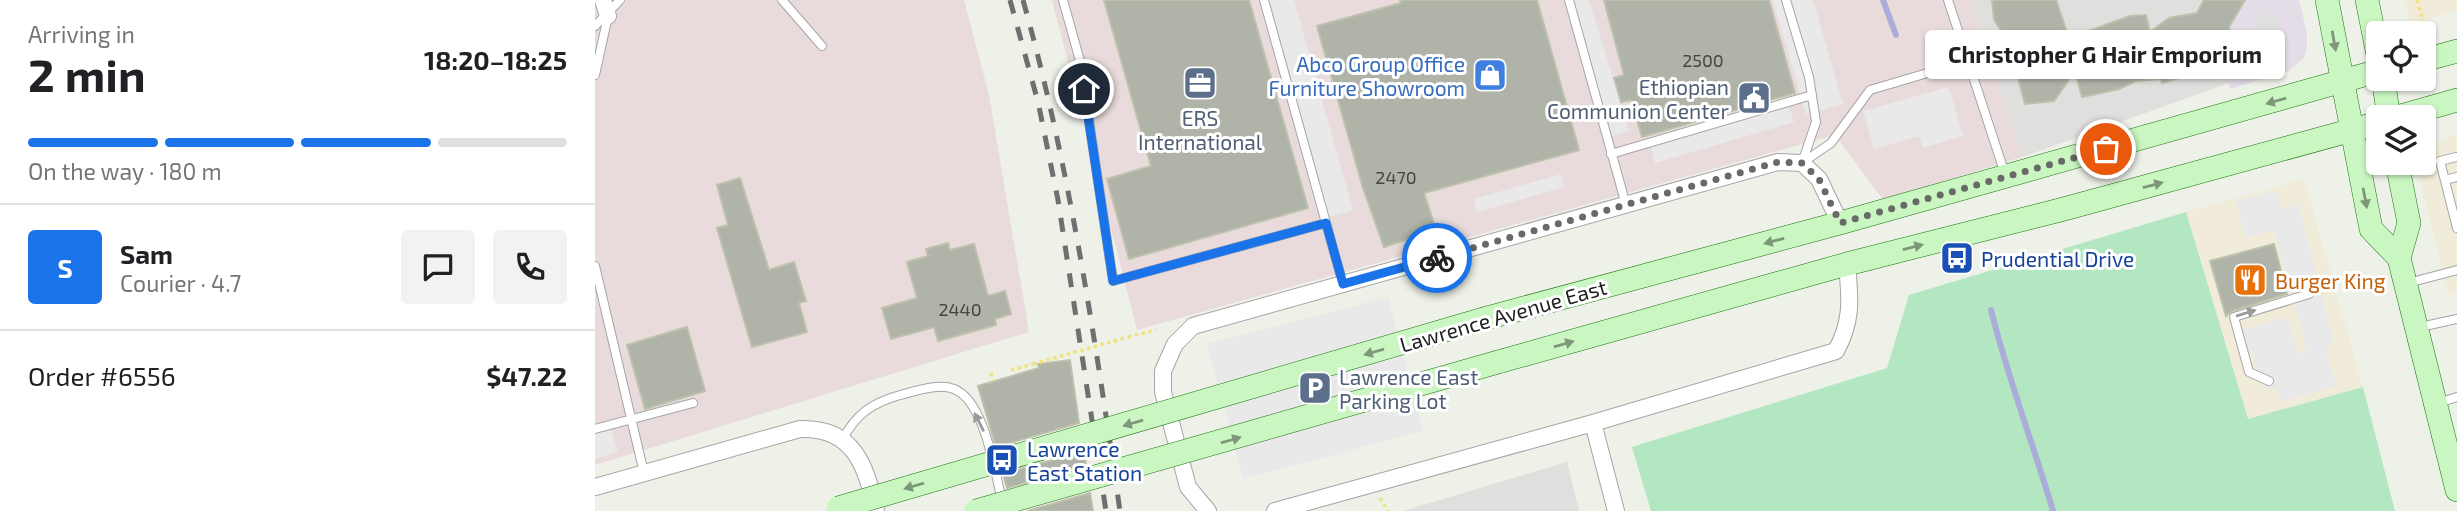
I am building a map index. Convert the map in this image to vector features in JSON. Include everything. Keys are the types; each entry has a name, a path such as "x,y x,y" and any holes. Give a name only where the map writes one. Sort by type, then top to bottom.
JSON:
{"main road":[{"path":"2327,0 2371,229 2399,258 2417,328 2446,400 2457,490"},
{"path":"2367,0 2371,21"},
{"path":"2436,57 2457,51"},
{"name":"Lawrence Avenue East","path":"832,509 1487,318 1840,223 2366,75"},
{"path":"2436,106 2457,100"},
{"path":"976,511 1847,264 2064,209 2366,127"},
{"path":"2399,175 2409,223 2399,258"}],"street":[{"path":"1208,511 1188,487 1163,392 1163,371 1175,344 1193,326 1778,162 1802,163 1819,179 1840,223"},
{"path":"1275,511 1593,423 1836,351 1848,330 1850,300 1847,264"},
{"path":"1593,423 1616,511"},
{"path":"595,487 800,429 820,428 843,439 868,474 876,511"}],"lane":[{"path":"595,75 602,14 620,0"},
{"path":"782,0 822,46"},
{"path":"1063,0 1080,61 1113,281 1326,223"},
{"path":"1264,0 1343,284"},
{"path":"1569,0 1626,205"},
{"path":"1786,0 1812,95 1816,122 1802,163"},
{"path":"1948,0 2006,177"},
{"path":"1802,163 1831,143 1870,90 1968,61"},
{"path":"1611,154 1812,95"},
{"path":"2456,157 2440,161 2457,228"},
{"path":"2445,180 2457,177"},
{"path":"595,266 644,473"},
{"path":"2406,284 2457,270"},
{"path":"2269,381 2249,372 2234,317 2309,294"},
{"path":"2417,328 2457,319"},
{"path":"843,439 853,420 877,402 928,388 954,389 970,403 985,433 1004,511"},
{"path":"595,429 693,403"}],"path":[{"path":"2417,0 2422,21"},
{"path":"1010,370 1156,330"},
{"path":"991,373 993,381"}],"shaded area":[{"path":"595,0 964,0 989,95 1029,332 595,465"},
{"path":"1052,0 1970,0 2022,157 1883,200 1835,135 1137,330"},
{"path":"1265,0 1294,0 1353,210 1326,218"},
{"path":"1571,0 1589,0 1629,131 1612,136"},
{"path":"1773,0 1813,0 1843,104 1806,115"},
{"path":"1970,0 2290,0 2299,58 2022,157"},
{"path":"2245,0 2299,0 2307,33 2304,58 2289,71 2230,89 2220,56 2229,48 2232,39 2228,29","holes":["2263,14 2274,14 2279,18 2281,30 2274,39 2262,38 2255,29 2258,18"]},
{"path":"2404,0 2457,0 2457,11 2421,21 2409,21"},
{"path":"1949,87 1963,136 1923,148 1919,136 1874,149 1863,111"},
{"path":"1786,96 1794,122 1655,163 1649,138"},
{"path":"2457,132 2457,293 2448,295 2418,175 2436,175 2436,144"},
{"path":"1561,174 1564,187 1477,212 1474,199"},
{"path":"2304,179 2363,387 2248,419 2186,212"},
{"path":"2276,191 2281,209 2298,204 2334,342 2326,352 2337,386 2280,402 2275,388 2264,390 2252,352 2245,353 2239,331 2288,317 2299,356 2306,348 2274,230 2245,238 2236,201"},
{"name":"Lawrence East Parking Lot","path":"1388,297 1423,431 1243,479 1207,344"},
{"path":"609,422 618,452 595,459 595,426"},
{"path":"1567,462 1579,511 1403,511"}],"green space":[{"path":"2186,212 2248,419 2363,387 2395,511 1651,511 1632,447 1887,368 1909,295"}],"building":[{"name":"ERS International","path":"1104,0 1249,0 1308,208 1129,259 1107,179 1151,166"},
{"path":"1400,0 1537,0 1579,150 1424,193 1436,230 1384,247 1363,188 1317,26 1401,3"},
{"path":"1604,0 1769,0 1795,93 1642,137 1631,100 1621,102 1614,78 1624,75"},
{"path":"1992,0 2056,0 2069,38 2130,16 2146,15 2150,32 2169,18 2197,13 2204,0 2245,0 2229,27 2231,43 2222,58 2224,65 2162,83 2161,79 2136,81 2119,89 2082,97 2075,71 2054,101 2025,104 2017,74 2005,60 2000,29 1994,20"},
{"path":"740,178 769,270 794,262 806,301 799,303 807,332 752,347 717,228 728,225 717,185"},
{"path":"948,243 950,250 974,244 988,296 1005,291 1011,314 995,319 996,325 938,341 934,327 891,339 882,308 917,298 907,262 928,256 926,249"},
{"name":"Burger King","path":"2274,244 2287,294 2232,311 2226,316 2210,261"},
{"path":"687,327 705,391 645,409 627,345"},
{"path":"1070,360 1079,423 996,447 978,386 1039,368 1038,364"},
{"path":"1084,451 1086,465 1007,488 1003,474"},
{"path":"1090,493 1093,511 1027,511"}],"waterway":[{"path":"1883,0 1896,35"},
{"path":"1991,310 2053,511"}],"railway":[{"path":"1010,0 1038,102 1058,200 1106,511"},
{"path":"1023,0 1068,190 1091,318 1120,511"}],"way so far":[{"path":"1437,258 1778,162 1802,163 1819,179 1840,223 2106,149"}],"place":[{"name":"Abco Group Office Furniture Showroom","path":"1490,75"},
{"name":"ERS International","path":"1200,83"},
{"name":"Ethiopian Communion Center","path":"1754,98"},
{"name":"Christopher G Hair Emporium","path":"2106,149"},
{"name":"Prudential Drive","path":"1957,258"},
{"name":"Burger King","path":"2250,280"},
{"name":"Lawrence East Parking Lot","path":"1315,388"},
{"name":"Lawrence East Station","path":"1002,460"}],"route":[{"path":"1084,89 1113,281 1326,223 1343,284 1437,258"}]}
